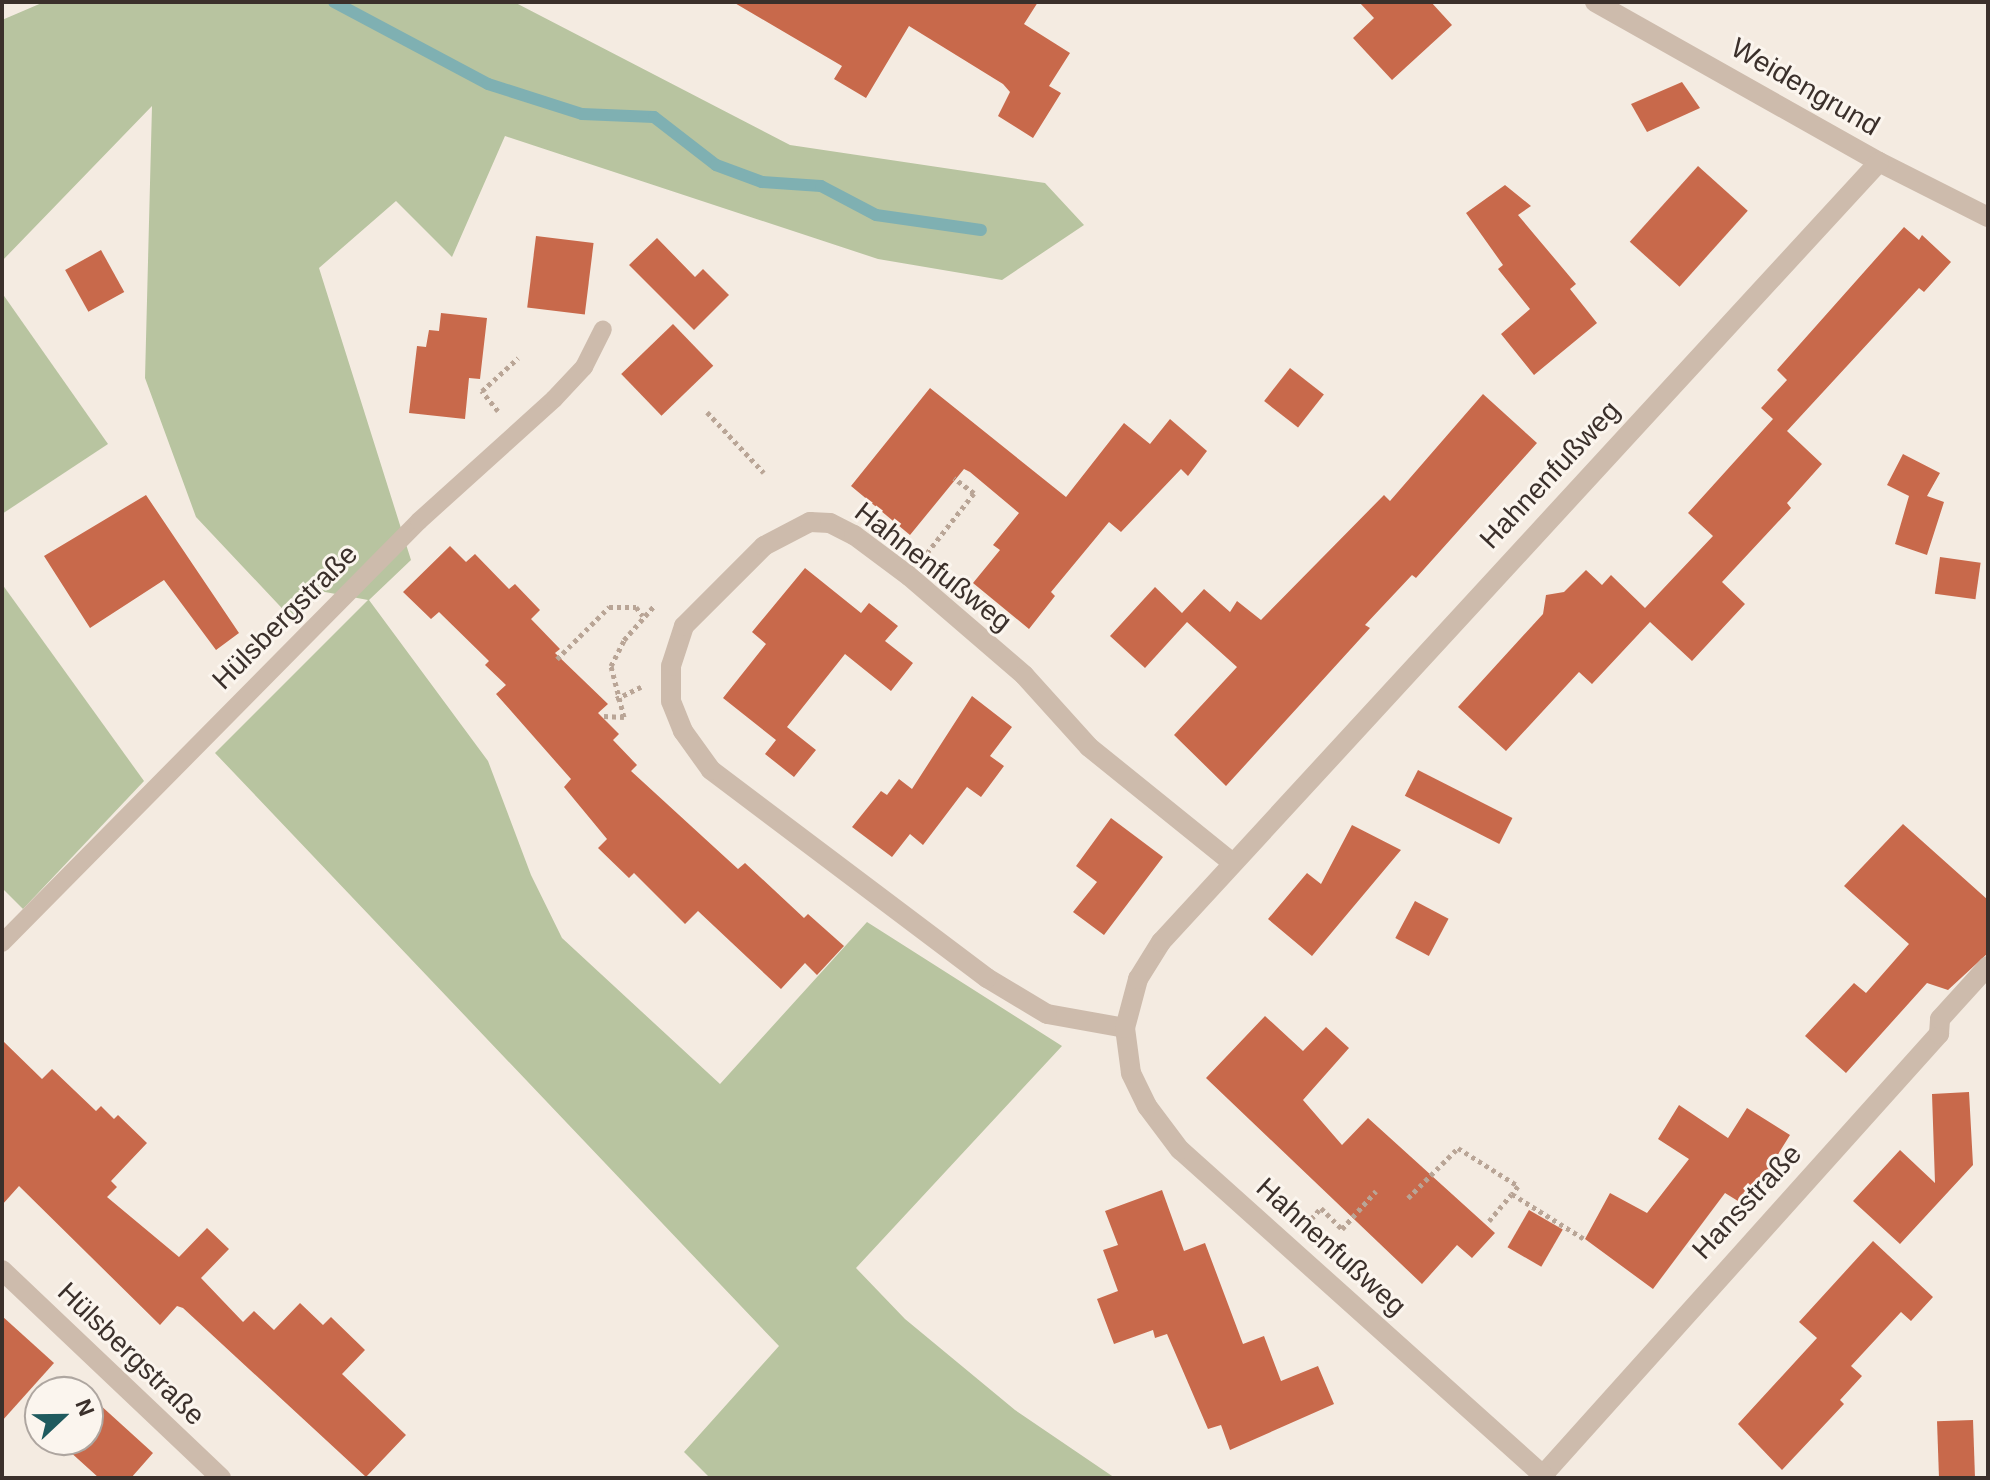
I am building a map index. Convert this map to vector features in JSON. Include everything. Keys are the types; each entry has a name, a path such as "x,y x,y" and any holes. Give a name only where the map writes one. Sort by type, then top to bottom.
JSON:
{"street":[{"name":"Weidengrund","path":"1595,2 1879,162 1988,217"},
{"name":"Hahnenfußweg","path":"1544,1477 1162,1130 1131,1073 1125,1028 1138,979 1161,942 1879,162"},
{"name":"Hahnenfußweg","path":"1125,1028 1047,1014 987,978 711,770 683,731 669,681 684,626 764,546 810,522 830,523 854,535 909,576 1024,675 1089,747 1233,863"},
{"name":"Hansstraße","path":"1544,1477 1939,1034 1940,1019 1988,966"},
{"name":"Hülsbergstraße","path":"2,1270 221,1478"}],"lane":[{"name":"Hülsbergstraße","path":"2,943 419,521 584,367 603,329"}],"path":[{"path":"516,433 482,391 518,358"},
{"path":"707,412 764,473"},
{"path":"909,576 974,493 954,478"},
{"path":"604,716 624,717 611,666 643,616 654,606"},
{"path":"557,659 609,607 636,607 643,616"},
{"path":"1408,1198 1458,1148 1518,1186 1489,1221"},
{"path":"1288,1244 1321,1208 1342,1229 1376,1191"},
{"path":"1512,1194 1583,1238"}],"green space":[{"path":"44,2 514,2 790,145 1045,183 1084,225 1002,280 878,259 505,136 452,257 396,201 319,268 411,560 369,600 488,761 531,875 562,938 720,1084 867,922 1062,1046 856,1268 905,1319 1015,1410 1115,1478 710,1478 684,1452 779,1346 215,753 368,600 325,592 293,620 196,517 145,378 152,106 2,261 2,20"},
{"path":"2,293 108,444 2,514"},
{"path":"2,584 144,781 23,909 2,888"}],"building":[{"path":"733,2 1038,2 1024,24 1070,53 1049,86 1061,93 1033,138 998,116 1010,92 1003,84 909,26 866,98 834,79 842,66"},
{"path":"1359,2 1431,2 1452,25 1392,80 1353,38 1374,18"},
{"path":"1682,82 1700,108 1647,132 1631,104"},
{"path":"1698,166 1748,211 1680,287 1630,242"},
{"path":"1505,185 1531,206 1518,215 1576,284 1570,289 1597,323 1534,375 1501,334 1530,309 1498,269 1503,265 1466,213"},
{"path":"1904,227 1919,240 1922,235 1951,262 1924,292 1919,288 1787,431 1822,464 1787,503 1791,508 1722,582 1745,604 1692,661 1650,622 1592,684 1579,672 1506,751 1458,707 1543,614 1546,595 1564,592 1586,570 1602,585 1611,575 1645,608 1713,536 1688,513 1773,419 1761,408 1787,380 1777,370"},
{"path":"536,236 594,243 585,315 527,307"},
{"path":"657,238 695,277 703,269 729,295 694,330 629,265"},
{"path":"101,250 124,292 88,312 65,270"},
{"path":"441,313 487,318 480,379 469,378 465,419 409,413 417,346 426,347 429,330 439,331"},
{"path":"673,324 713,366 661,416 621,374"},
{"path":"1290,368 1324,394 1298,428 1264,401"},
{"path":"930,388 1066,497 1124,423 1150,444 1170,419 1207,451 1188,476 1181,469 1121,532 1109,522 1051,592 1055,596 1029,629 973,583 1000,550 993,545 1019,513 970,472 964,469 910,535 851,486"},
{"path":"1483,394 1537,443 1416,578 1412,575 1365,625 1370,628 1226,786 1174,735 1237,667 1187,622 1145,668 1110,636 1155,587 1182,613 1204,589 1230,612 1237,601 1261,620 1384,495 1390,501"},
{"path":"1903,454 1940,473 1927,496 1944,502 1927,555 1895,544 1909,496 1887,485"},
{"path":"146,495 239,633 216,650 164,580 90,628 44,556"},
{"path":"450,546 466,562 475,554 509,589 515,584 540,610 531,619 560,649 555,653 608,704 598,713 619,734 613,740 637,765 631,771 738,869 745,863 804,918 808,914 844,946 817,975 805,963 781,989 698,911 685,924 634,873 629,878 598,848 607,839 564,787 571,779 496,694 506,685 485,665 489,661 439,612 431,619 403,592"},
{"path":"1940,557 1981,563 1975,599 1935,594"},
{"path":"805,568 861,613 869,603 898,626 885,641 913,663 891,691 845,654 787,727 816,750 794,777 765,754 776,740 723,698 766,644 752,632"},
{"path":"972,696 1012,727 990,756 1004,766 981,797 967,787 923,845 910,834 892,857 852,827 881,791 887,795 899,779 912,789"},
{"path":"1418,770 1512,818 1499,844 1405,796"},
{"path":"1111,818 1163,857 1104,935 1073,912 1097,882 1076,866"},
{"path":"1903,824 1988,900 1988,953 1948,990 1927,983 1846,1073 1805,1036 1854,983 1866,993 1909,944 1844,886"},
{"path":"1352,825 1401,850 1312,956 1268,919 1307,873 1321,884"},
{"path":"1415,901 1449,919 1429,956 1395,938"},
{"path":"1265,1016 1303,1051 1326,1027 1349,1048 1303,1100 1342,1145 1368,1118 1495,1233 1472,1258 1457,1245 1422,1284 1206,1078"},
{"path":"2,1040 42,1079 52,1069 96,1111 101,1106 114,1119 118,1115 147,1143 111,1181 117,1187 107,1197 179,1257 207,1228 229,1249 201,1278 243,1322 254,1311 274,1330 300,1303 323,1325 331,1317 365,1350 342,1374 406,1435 366,1477 183,1308 177,1306 160,1325 19,1186 2,1205"},
{"path":"1969,1092 1973,1165 1900,1244 1853,1201 1900,1150 1935,1183 1932,1094"},
{"path":"1679,1105 1728,1138 1747,1108 1790,1135 1746,1206 1725,1193 1653,1289 1585,1239 1610,1193 1647,1213 1689,1159 1658,1139"},
{"path":"1162,1190 1184,1251 1205,1243 1243,1344 1264,1336 1281,1381 1318,1366 1334,1404 1230,1450 1221,1425 1208,1429 1167,1334 1155,1338 1153,1330 1114,1344 1097,1299 1118,1291 1103,1250 1118,1245 1105,1211"},
{"path":"1529,1210 1563,1230 1541,1267 1508,1247"},
{"path":"1873,1241 1933,1297 1911,1321 1901,1312 1851,1366 1862,1376 1840,1400 1844,1404 1782,1470 1738,1424 1817,1338 1799,1322"},
{"path":"2,1316 54,1363 42,1376 24,1376 24,1396 2,1421"},
{"path":"104,1409 153,1453 131,1478 99,1478 75,1456 104,1456"},
{"path":"1973,1420 1975,1478 1939,1478 1937,1421"}],"waterway":[{"path":"334,2 488,84 582,114 654,117 716,165 762,182 821,186 876,215 981,230"}]}
